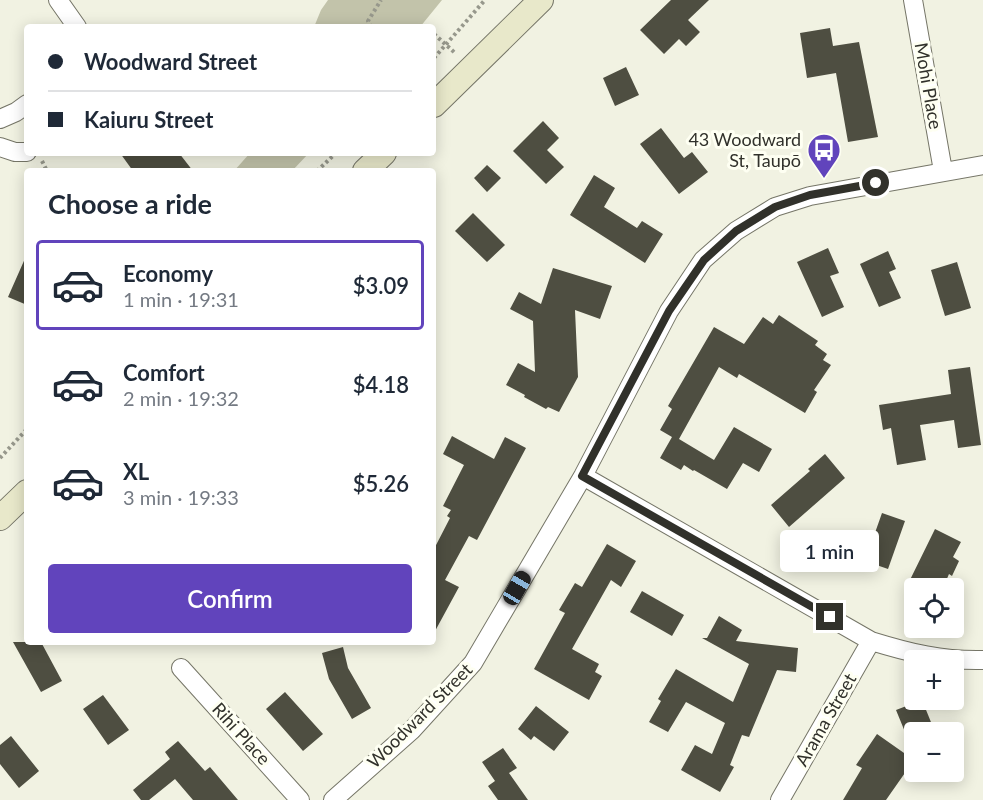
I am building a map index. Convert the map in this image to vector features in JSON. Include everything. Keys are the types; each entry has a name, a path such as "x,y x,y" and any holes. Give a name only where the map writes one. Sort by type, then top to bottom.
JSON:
{"main road":[{"path":"436,103 541,0"},
{"path":"368,168 381,156"},
{"path":"0,518 24,495"}],"street":[{"path":"58,0 75,24"},
{"name":"Mohi Place","path":"913,0 943,171"},
{"path":"0,119 24,106"},
{"path":"0,147 15,152 24,152"},
{"name":"Woodward Street","path":"333,800 412,730 473,663 582,476 669,311 704,260 736,231 775,207 810,195 983,165"},
{"path":"582,476 872,641 917,655 958,660 983,660"},
{"name":"Arama Street","path":"780,800 872,641"},
{"name":"Rihi Place","path":"181,668 300,800"}],"path":[{"path":"370,24 368,21 381,0"},
{"path":"436,56 484,0"},
{"path":"436,36 471,68"},
{"path":"320,168 333,156"},
{"path":"0,458 24,432"}],"green space":[{"path":"328,0 442,0 422,24 315,24"},
{"path":"247,156 306,156 295,168 237,168"}],"building":[{"path":"671,0 709,0 688,20 700,32 686,46 679,39 664,54 640,30"},
{"path":"830,28 833,46 859,42 878,137 848,142 836,73 807,78 800,33"},
{"path":"626,67 639,95 615,106 603,78"},
{"path":"543,121 559,138 547,150 564,167 546,184 513,151"},
{"path":"661,128 684,158 692,152 708,172 679,194 640,144"},
{"path":"122,156 181,156 191,168 131,168"},
{"path":"487,165 501,178 487,192 474,178"},
{"path":"594,175 615,188 604,207 637,228 642,221 663,234 645,263 570,215"},
{"path":"473,213 505,245 487,262 455,231"},
{"path":"828,248 839,273 830,276 844,307 822,317 797,262"},
{"path":"888,251 896,269 889,272 901,298 879,307 860,264"},
{"path":"24,261 24,304 8,297"},
{"path":"957,262 971,308 945,316 931,270"},
{"path":"553,268 612,286 600,319 575,310 578,377 559,412 548,407 546,409 506,385 518,363 535,372 533,321 510,309 519,292 541,304"},
{"path":"779,315 818,341 815,345 827,354 823,360 831,365 814,390 817,392 805,413 739,374 737,378 719,367 679,439 714,460 734,427 772,449 759,472 743,463 727,489 684,465 681,470 660,458 672,437 660,430 672,409 668,406 714,327 744,344 763,317 773,324"},
{"path":"970,367 981,445 958,448 954,420 920,425 926,460 897,465 891,428 883,430 879,405 951,394 948,370"},
{"path":"452,436 494,459 505,437 526,448 477,540 469,536 445,580 459,587 436,629 436,545 450,518 447,516 451,510 443,506 464,465 443,454"},
{"path":"825,454 845,478 789,527 771,505 810,471 808,469"},
{"path":"882,513 905,521 888,569 865,561"},
{"path":"935,529 961,542 953,557 959,561 952,576 949,574 947,578 911,578"},
{"path":"607,544 636,561 621,587 611,580 572,649 599,664 595,672 602,676 589,700 534,669 565,613 559,610 575,583 582,587"},
{"path":"642,591 684,615 672,636 630,612"},
{"path":"719,616 742,630 736,641 798,648 796,672 777,670 749,737 742,735 730,765 734,767 720,792 681,770 695,745 712,754 725,723 686,702 668,732 649,722 661,701 658,699 676,669 733,702 749,664 702,638 707,638"},
{"path":"13,642 24,642 24,645 43,645 62,681 41,692"},
{"path":"343,647 348,668 371,708 352,719 329,679 322,653"},
{"path":"285,692 323,734 303,751 266,709"},
{"path":"103,695 129,730 108,745 83,709"},
{"path":"536,706 569,732 554,751 534,736 531,740 518,729"},
{"path":"904,707 904,710 926,710 931,722 904,722 904,730 896,710"},
{"path":"877,734 904,753 904,774 886,800 843,800 862,768 856,765"},
{"path":"11,736 39,771 19,788 0,764 0,745"},
{"path":"178,741 205,771 210,767 238,800 193,800 175,779 149,800 141,800 133,790 170,759 165,752"},
{"path":"503,748 517,768 509,773 528,800 498,800 488,786 495,781 482,762"}],"place":[{"name":"43 Woodward St, Taupō","path":"824,179"}],"route":[{"path":"830,617 582,476 669,311 704,260 736,231 775,207 810,195 876,183"}]}
